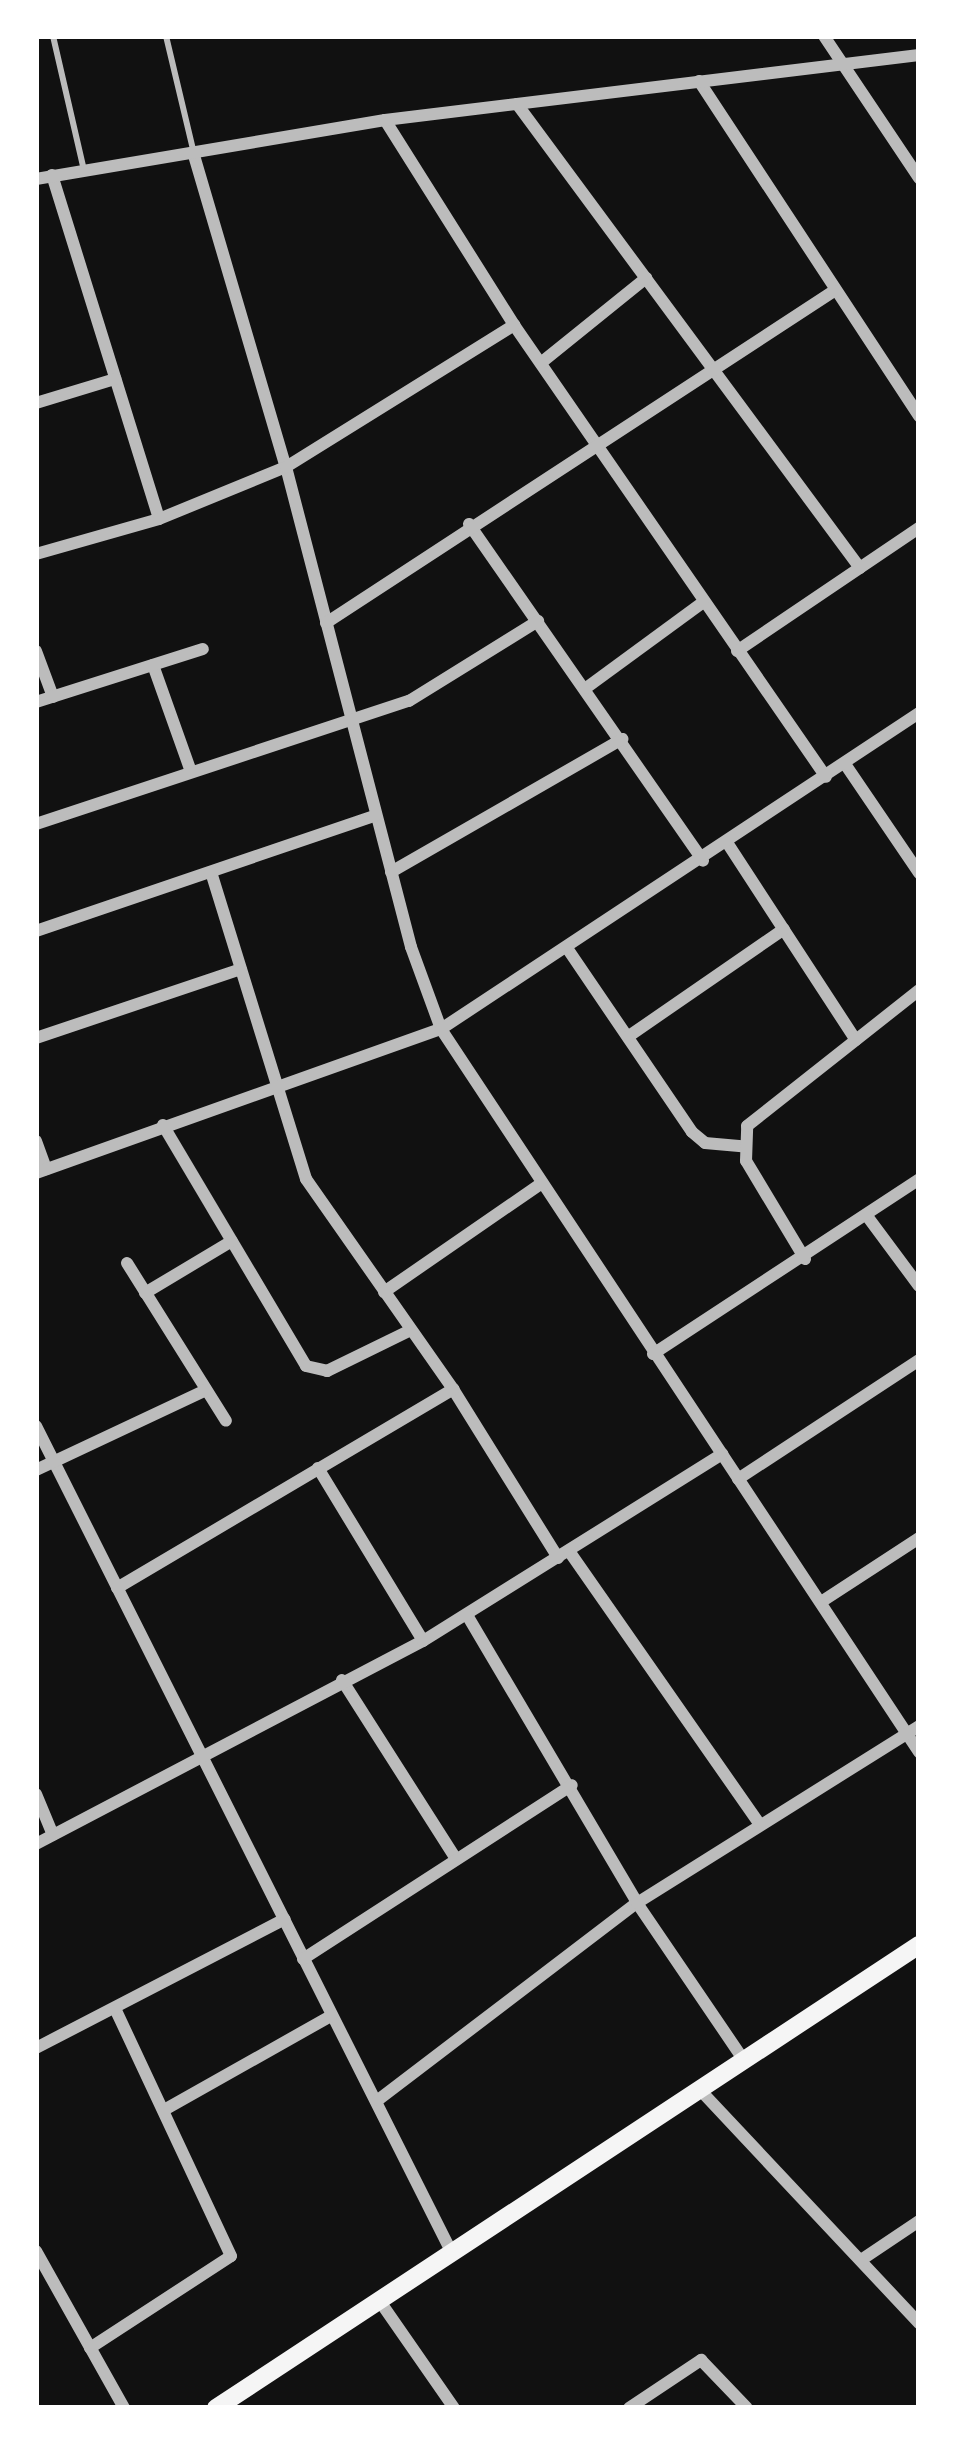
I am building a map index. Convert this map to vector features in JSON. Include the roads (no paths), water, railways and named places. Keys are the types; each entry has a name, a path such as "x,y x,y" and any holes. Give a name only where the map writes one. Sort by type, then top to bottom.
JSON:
{"main road":[{"path":"216,2408 919,1945"}],"street":[{"path":"824,36 919,178"},
{"path":"36,178 385,120 919,55"},
{"path":"699,81 919,416"},
{"path":"518,104 860,568"},
{"path":"385,120 514,325 600,440 702,603 826,777"},
{"path":"193,152 286,467 391,872 441,1029 652,1354 913,1730 919,1752"},
{"path":"52,175 159,519"},
{"path":"542,362 646,278"},
{"path":"326,622 469,524 834,291"},
{"path":"36,554 159,519 286,467 514,325"},
{"path":"36,403 115,379"},
{"path":"469,524 704,861"},
{"path":"737,651 919,528"},
{"path":"586,688 702,603"},
{"path":"36,824 190,769 409,701 538,621"},
{"path":"36,702 203,649"},
{"path":"36,651 52,697"},
{"path":"153,664 190,769"},
{"path":"36,1141 41,1171 274,1083 441,1029 704,861 919,713"},
{"path":"391,872 622,739"},
{"path":"845,764 919,872"},
{"path":"36,931 376,815"},
{"path":"728,844 856,1040"},
{"path":"211,872 306,1179 564,1554 760,1825"},
{"path":"629,1036 784,929"},
{"path":"567,948 692,1132 705,1143 742,1146"},
{"path":"36,1038 241,969"},
{"path":"805,1259 742,1146 752,1119 919,990"},
{"path":"163,1125 311,1369 327,1371 412,1330"},
{"path":"652,1354 805,1259 919,1179"},
{"path":"383,1292 539,1185"},
{"path":"867,1216 919,1286"},
{"path":"146,1293 232,1241"},
{"path":"127,1263 226,1421"},
{"path":"738,1479 919,1360"},
{"path":"117,1588 453,1389"},
{"path":"36,1470 206,1390"},
{"path":"36,1426 452,2253"},
{"path":"36,1844 422,1641 722,1454"},
{"path":"318,1468 422,1641"},
{"path":"821,1602 919,1538"},
{"path":"466,1615 572,1785 637,1903 746,2062"},
{"path":"342,1680 456,1859"},
{"path":"378,2099 637,1903 913,1730"},
{"path":"303,1959 572,1785"},
{"path":"36,1794 53,1834"},
{"path":"36,2048 116,2011 285,1919"},
{"path":"90,2348 231,2256 116,2011"},
{"path":"164,2110 332,2016"},
{"path":"702,2092 919,2323"},
{"path":"861,2260 919,2221"},
{"path":"36,2251 124,2408"},
{"path":"379,2300 454,2408"},
{"path":"628,2408 701,2360 747,2408"}],"lane":[{"path":"53,36 84,170"},
{"path":"166,36 193,152"}]}
